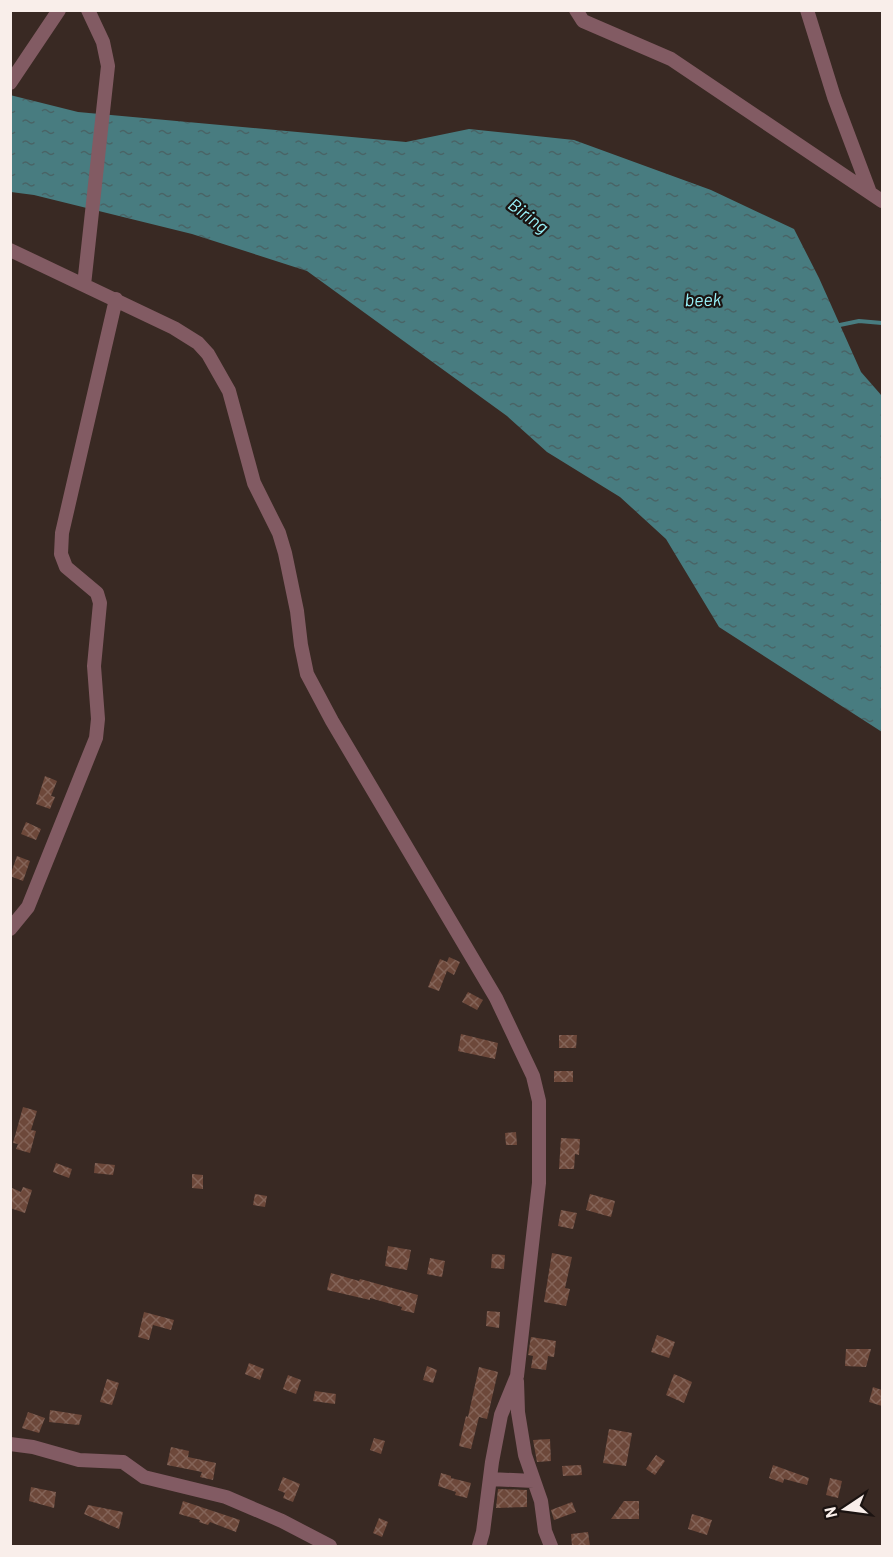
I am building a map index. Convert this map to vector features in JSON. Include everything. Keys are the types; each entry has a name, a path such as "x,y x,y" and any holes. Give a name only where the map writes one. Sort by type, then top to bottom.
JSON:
{"street":[{"path":"10,83 59,10"},
{"path":"84,285 108,66 103,42 88,10"},
{"path":"576,10 583,21 671,59 869,190 882,201"},
{"path":"807,10 834,97 869,190"},
{"path":"10,250 174,328 198,343 217,368 229,391 254,483 282,543 297,611 307,674 332,721 496,998 533,1076 539,1101 538,1183 517,1376 518,1412 525,1455 541,1501 545,1531 551,1546"},
{"path":"10,929 28,907 96,738 98,699 94,666 100,603 97,593 66,567 61,554 62,533 116,299"},
{"path":"479,1546 501,1415 517,1376"},
{"path":"10,1444 33,1447 79,1460 123,1462 144,1477 226,1497 282,1521 330,1546"},
{"path":"490,1479 534,1481"}],"water":[{"name":"Biring","path":"10,95 78,112 406,142 469,129 574,140 711,190 794,229 819,278 861,372 882,396 882,732 719,627 666,539 620,497 547,452 507,416 307,271 192,234 34,195 11,192"}],"building":[{"path":"45,776 57,781 51,796 55,797 50,809 36,804"},
{"path":"26,822 41,829 36,840 21,834"},
{"path":"17,856 30,861 23,881 10,876"},
{"path":"449,957 460,962 454,975 447,971 439,991 428,987 440,959 447,962"},
{"path":"468,992 483,1000 477,1010 462,1002"},
{"path":"461,1034 498,1043 495,1059 458,1051"},
{"path":"559,1035 577,1035 576,1048 559,1048"},
{"path":"554,1071 573,1071 573,1082 554,1082"},
{"path":"23,1107 37,1111 31,1130 36,1131 30,1153 16,1149 18,1144 13,1143"},
{"path":"516,1132 517,1145 506,1145 505,1133"},
{"path":"561,1138 580,1139 579,1155 575,1154 574,1169 559,1169"},
{"path":"56,1163 72,1169 69,1178 53,1172"},
{"path":"95,1163 115,1165 113,1175 94,1173"},
{"path":"192,1174 203,1175 203,1189 192,1188"},
{"path":"10,1187 21,1192 23,1187 32,1190 25,1213 10,1208"},
{"path":"255,1194 267,1196 265,1207 253,1205"},
{"path":"590,1194 615,1201 611,1217 586,1210"},
{"path":"561,1210 577,1213 573,1229 558,1226"},
{"path":"388,1246 411,1250 407,1270 385,1266"},
{"path":"552,1253 572,1257 565,1288 570,1289 566,1306 544,1302"},
{"path":"492,1254 505,1255 504,1269 491,1268"},
{"path":"430,1258 445,1261 442,1277 427,1274"},
{"path":"331,1273 418,1295 414,1313 401,1310 402,1307 370,1298 370,1300 327,1290"},
{"path":"487,1311 500,1312 499,1328 486,1326"},
{"path":"144,1312 174,1320 171,1330 153,1325 149,1340 138,1337"},
{"path":"657,1335 675,1342 669,1358 651,1352"},
{"path":"531,1337 556,1341 554,1357 548,1356 546,1370 531,1368 533,1356 528,1355"},
{"path":"846,1349 871,1349 866,1367 845,1366"},
{"path":"249,1363 264,1369 260,1380 245,1374"},
{"path":"427,1366 437,1370 433,1383 423,1380"},
{"path":"479,1367 498,1372 487,1419 479,1417 471,1449 459,1446"},
{"path":"674,1374 692,1382 684,1403 666,1395"},
{"path":"288,1375 301,1380 296,1394 283,1389"},
{"path":"107,1379 119,1383 112,1405 100,1402"},
{"path":"873,1387 882,1390 882,1406 869,1402"},
{"path":"315,1391 336,1394 335,1404 313,1401"},
{"path":"50,1410 82,1415 79,1425 49,1422"},
{"path":"28,1412 45,1418 39,1433 22,1428"},
{"path":"609,1429 632,1433 626,1466 603,1463"},
{"path":"374,1438 385,1441 381,1454 370,1450"},
{"path":"550,1439 551,1461 537,1462 533,1440"},
{"path":"171,1447 189,1451 188,1457 216,1463 213,1480 200,1477 202,1472 167,1465"},
{"path":"656,1455 665,1461 655,1475 646,1469"},
{"path":"581,1465 582,1475 563,1476 562,1466"},
{"path":"773,1465 809,1478 807,1485 784,1479 783,1483 769,1478"},
{"path":"441,1473 471,1483 467,1498 455,1495 456,1492 438,1486"},
{"path":"283,1477 300,1484 293,1502 283,1498 285,1493 278,1490"},
{"path":"830,1478 842,1481 838,1498 826,1495"},
{"path":"31,1487 56,1492 54,1508 29,1501"},
{"path":"498,1489 527,1490 527,1507 496,1508"},
{"path":"183,1501 240,1520 236,1532 179,1514"},
{"path":"624,1501 639,1501 639,1519 611,1519"},
{"path":"572,1502 576,1512 554,1520 551,1510"},
{"path":"88,1505 123,1512 119,1529 84,1514"},
{"path":"692,1514 712,1520 707,1535 688,1529"},
{"path":"379,1518 388,1522 382,1537 373,1533"},
{"path":"588,1532 590,1546 572,1546 571,1534"}],"waterway":[{"name":"beek","path":"835,326 859,321 882,323"}]}
